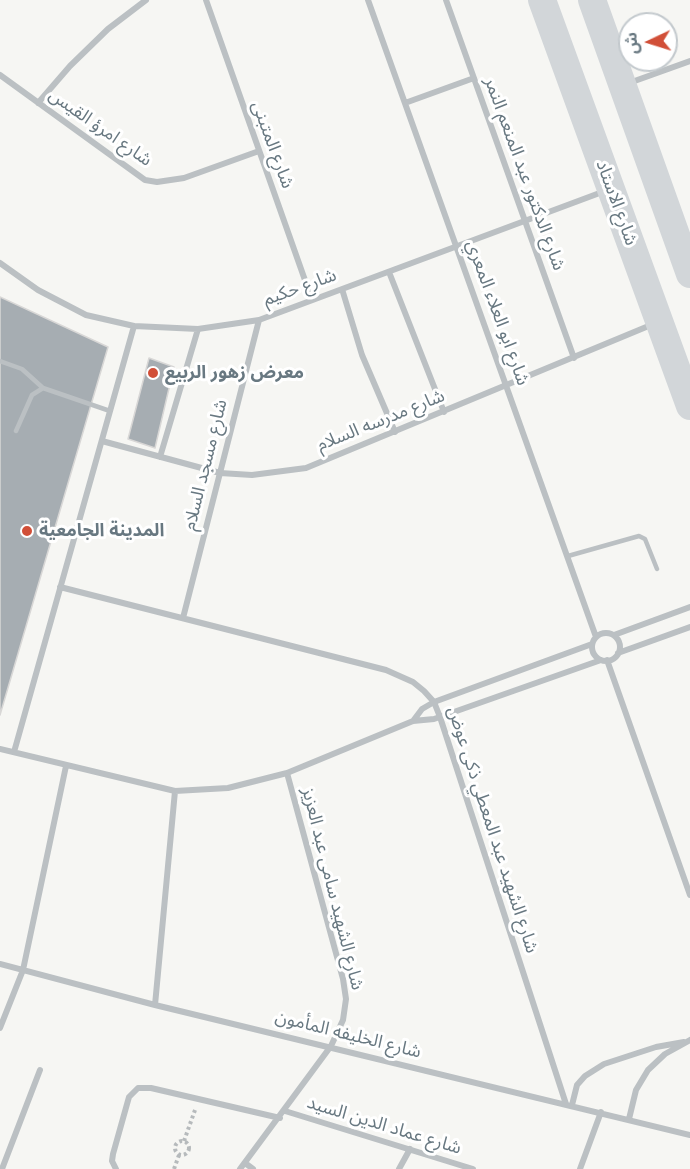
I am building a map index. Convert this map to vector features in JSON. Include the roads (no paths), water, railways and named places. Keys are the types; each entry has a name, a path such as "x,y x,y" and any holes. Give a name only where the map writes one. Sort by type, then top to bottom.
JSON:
{"main road":[{"name":"شارع الاستاد","path":"542,0 690,406"},
{"path":"592,0 690,274"}],"street":[{"path":"38,103 70,66 108,29 146,0"},
{"name":"شارع المتبنى","path":"206,0 312,300"},
{"name":"شارع ابو العلاء المعري","path":"368,0 596,637"},
{"name":"شارع الدكتور عبد المنعم النمر","path":"446,0 574,358"},
{"path":"622,86 690,61"},
{"name":"شارع امرؤ القيس","path":"0,75 145,180 157,182 184,178 259,152"},
{"path":"405,103 474,78"},
{"name":"شارع حكيم","path":"0,263 38,290 86,315 134,326 198,329 259,320 611,189"},
{"path":"388,272 444,412"},
{"path":"342,289 362,355 395,432"},
{"name":"شارع مسجد السلام","path":"183,618 259,320"},
{"name":"شارع مدرسه السلام","path":"102,441 220,473 252,475 306,468 507,387 660,321"},
{"path":"14,752 134,326"},
{"path":"160,457 198,329"},
{"name":"شارع الشهيد عبد المعطي ذكى عوض","path":"60,587 393,672 413,682 435,702 569,1105"},
{"path":"413,721 422,709 435,702 592,644 596,637 605,633 614,635 690,607"},
{"path":"0,749 175,791 228,789 287,773 413,721 440,717 604,660 690,627"},
{"path":"614,635 619,644 618,653"},
{"path":"592,644 594,653 604,660 690,895"},
{"path":"0,1028 23,970 66,766"},
{"name":"شارع الشهيد سامى عبد العزيز","path":"242,1166 332,1046 343,1020 346,999 343,979 287,773"},
{"path":"155,1005 175,791"},
{"name":"شارع الخليفه المأمون","path":"0,964 155,1005 332,1046 690,1135"},
{"path":"569,1105 577,1085 585,1076 604,1064 656,1047 687,1041"},
{"path":"628,1119 636,1090 648,1070 664,1054 687,1041"},
{"path":"2,1169 40,1070"},
{"path":"116,1169 112,1161 113,1154 132,1091 145,1086 280,1118"},
{"name":"شارع عماد الدين السيد","path":"285,1111 473,1169"},
{"path":"580,1169 601,1112"},
{"path":"399,1169 410,1149"},
{"path":"242,1166 253,1169"}],"lane":[{"path":"0,361 22,369 42,388 110,411"},
{"path":"16,431 32,395 42,388"},
{"path":"568,556 639,536 645,539 657,569"}],"place":[{"name":"معرض زهور الربيع","path":"153,373"},
{"name":"المدينة الجامعية","path":"27,531"}]}
